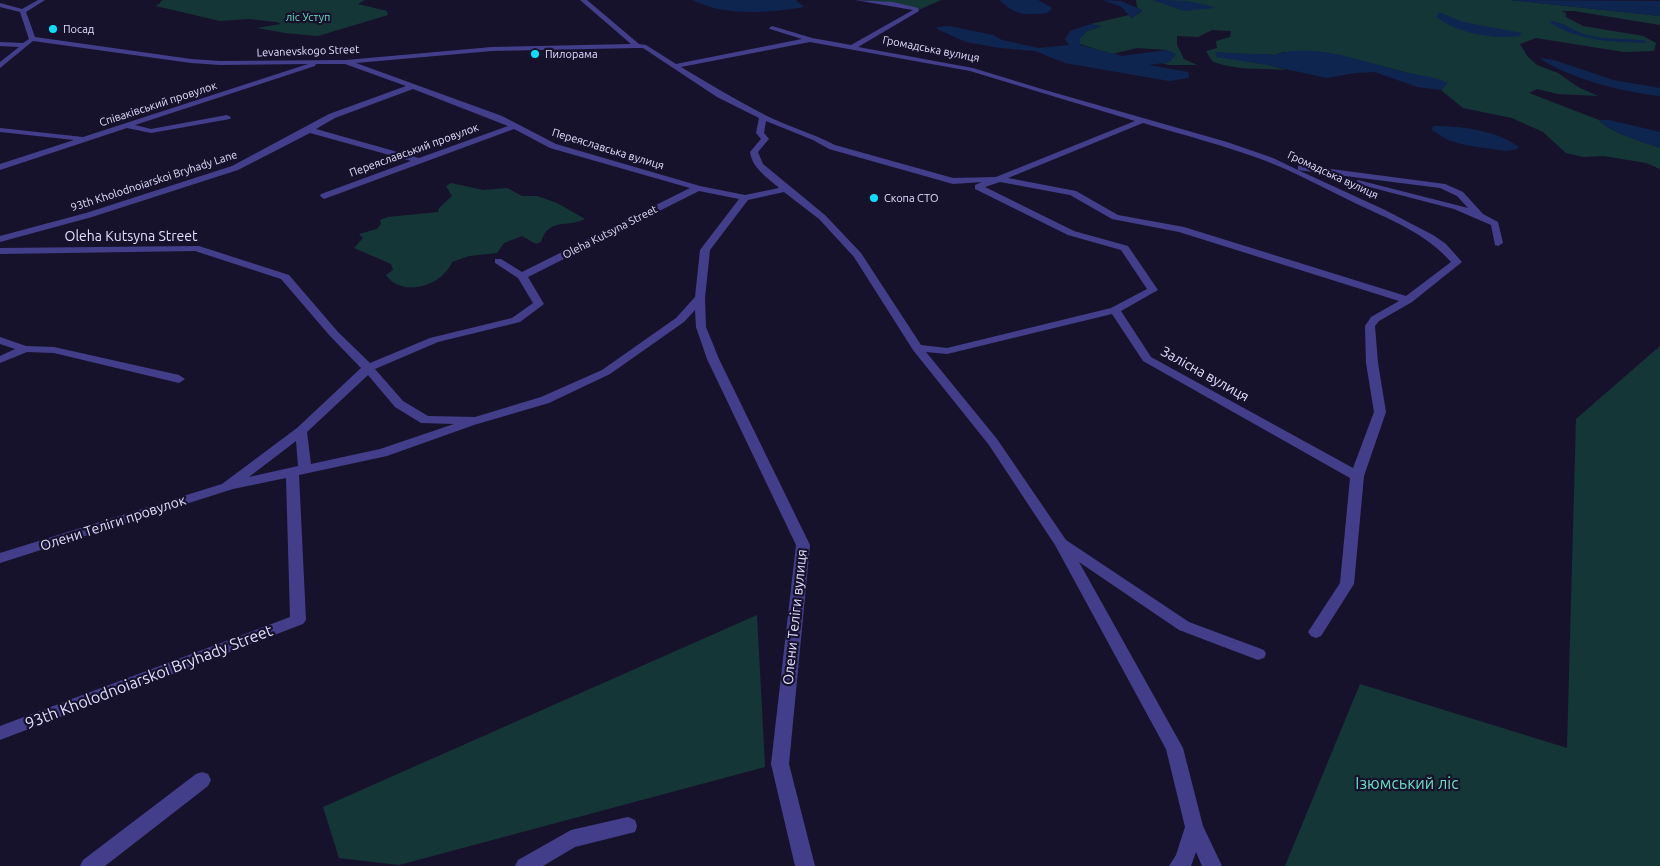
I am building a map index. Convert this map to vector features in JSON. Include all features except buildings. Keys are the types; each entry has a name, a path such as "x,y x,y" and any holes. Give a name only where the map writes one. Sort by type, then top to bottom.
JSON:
{"street":[{"path":"1,6 23,10 42,0"},
{"path":"582,0 637,46 644,46 720,95 737,102 763,118 816,138 832,147 953,181 1000,179 1073,193 1115,217 1181,229 1408,300"},
{"path":"853,47 916,11 916,9 893,4 858,0"},
{"path":"0,66 32,40 23,10"},
{"name":"Громадська вулиця","path":"772,28 811,40 971,69 1042,92 1224,144 1289,168 1430,237 1451,254 1457,262 1408,300 1375,319 1370,326 1374,377 1380,412 1357,476 1347,584 1316,632"},
{"name":"Levanevskogo Street","path":"32,40 191,61 220,62 346,62 492,49 637,46"},
{"path":"676,66 811,40"},
{"path":"0,44 26,45"},
{"name":"Співаківський провулок","path":"0,167 236,91 322,61"},
{"name":"Переяславська вулиця","path":"346,62 499,118 553,146 698,188 745,198 786,189"},
{"name":"93th Kholodnoiarskoi Bryhady Lane","path":"0,239 89,215 235,168 332,116 410,87"},
{"path":"127,126 151,131 227,117"},
{"path":"763,118 760,133 765,138 754,152 760,166 822,217 858,255 917,348 964,410 993,442 1061,543 1174,748 1194,827 1212,866"},
{"path":"917,348 947,351 1115,310 1153,290 1125,248 1071,233 978,187 1141,121"},
{"name":"Переяславський провулок","path":"324,196 512,126"},
{"path":"0,130 56,135 84,140"},
{"path":"309,130 417,160"},
{"path":"1289,168 1442,186 1460,194 1480,216"},
{"name":"Громадська вулиця","path":"1320,172 1458,208 1480,216 1495,224 1498,243"},
{"name":"Oleha Kutsyna Street","path":"522,276 698,188"},
{"name":"Олени Теліги вулиця","path":"745,198 705,250 700,298 701,327 713,359 803,545 780,764 805,866"},
{"name":"Oleha Kutsyna Street","path":"0,251 196,248 285,276 334,334 368,368 399,404 425,420 476,421"},
{"path":"368,368 434,340 516,320 539,304 522,276 498,261"},
{"path":"476,421 545,400 606,372 680,320 700,298"},
{"name":"Залісна вулиця","path":"1115,310 1147,359 1357,476"},
{"path":"0,340 25,349 54,350 179,379"},
{"path":"0,360 25,349"},
{"name":"Олени Теліги провулок","path":"227,486 301,432 368,368"},
{"name":"Олени Теліги провулок","path":"0,558 227,486 382,453 476,421"},
{"path":"298,471 301,432"},
{"name":"93th Kholodnoiarskoi Bryhady Street","path":"0,733 298,620 298,471"},
{"path":"1061,543 1184,626 1258,654"},
{"path":"90,866 202,780"},
{"path":"525,866 571,839 628,826"},
{"path":"1179,866 1184,860 1194,827"}],"green space":[{"name":"ліс Уступ","path":"163,0 365,0 358,4 387,11 388,15 318,36 257,28 281,24 277,22 249,19 220,21 156,6"},
{"path":"864,0 941,0 916,11 916,9"},
{"path":"1136,0 1510,0 1660,16 1660,25 1574,11 1561,11 1566,13 1566,17 1583,26 1643,36 1656,43 1654,51 1624,52 1536,38 1520,44 1528,57 1537,65 1558,73 1578,87 1598,96 1558,94 1537,89 1529,93 1599,120 1619,133 1660,148 1660,169 1646,163 1604,156 1583,157 1566,153 1543,132 1512,118 1463,108 1441,90 1447,83 1362,61 1320,52 1283,52 1275,55 1255,54 1268,65 1287,70 1239,68 1212,61 1206,51 1217,48 1216,41 1230,37 1231,31 1212,30 1198,37 1177,36 1177,45 1184,59 1197,65 1169,65 1161,63 1170,62 1167,50 1137,48 1112,54 1080,44 1080,38 1087,31 1100,27 1091,24 1129,15 1132,18 1142,11 1137,7"},
{"path":"451,183 483,190 507,188 522,196 537,196 557,203 585,219 579,222 559,224 548,229 541,242 536,244 522,236 504,243 497,253 469,256 452,262 440,277 432,283 422,286 402,286 393,282 386,275 393,270 391,264 354,248 363,238 359,234 377,229 381,224 380,220 388,217 438,212 439,208 452,196 446,186"},
{"name":"Ізюмський ліс","path":"1660,346 1660,866 1285,866 1360,684 1567,748 1576,419"},
{"path":"757,615 765,767 399,865 339,858 323,807"}],"water":[{"path":"692,0 796,0 804,7 772,11 739,12 718,9"},
{"path":"999,0 1038,0 1052,8 1047,13 1021,13 1016,12"},
{"path":"1102,0 1121,1 1142,10 1132,18 1120,6"},
{"path":"1152,0 1192,2 1215,8 1184,11"},
{"path":"1510,0 1660,1 1660,16"},
{"path":"1439,12 1463,22 1522,33 1520,36 1510,37 1476,34 1445,23 1436,17"},
{"path":"1553,21 1586,35 1640,40 1646,41 1646,43 1608,41 1583,37 1549,22"},
{"path":"1091,24 1102,26 1087,31 1080,38 1080,45 1122,56 1167,50 1176,54 1170,62 1149,65 1188,72 1189,78 1169,81 1065,63 1035,51 1000,48 966,42 937,29 937,27 949,26 993,35 1002,40 1039,48 1069,45 1065,39 1070,31"},
{"path":"1304,51 1336,54 1448,83 1441,90 1417,87 1375,72 1327,78 1267,65 1217,57 1215,52 1275,55"},
{"path":"1540,58 1554,60 1613,80 1660,88 1660,96 1631,92 1581,78 1565,72"},
{"path":"1599,120 1609,120 1660,132 1660,148 1619,133"},
{"path":"1433,126 1478,130 1510,141 1519,147 1506,151 1465,145 1448,140 1432,130"}],"place":[{"name":"Посад","path":"53,29"},
{"name":"Пилорама","path":"535,54"},
{"name":"Скопа СТО","path":"874,198"}]}
